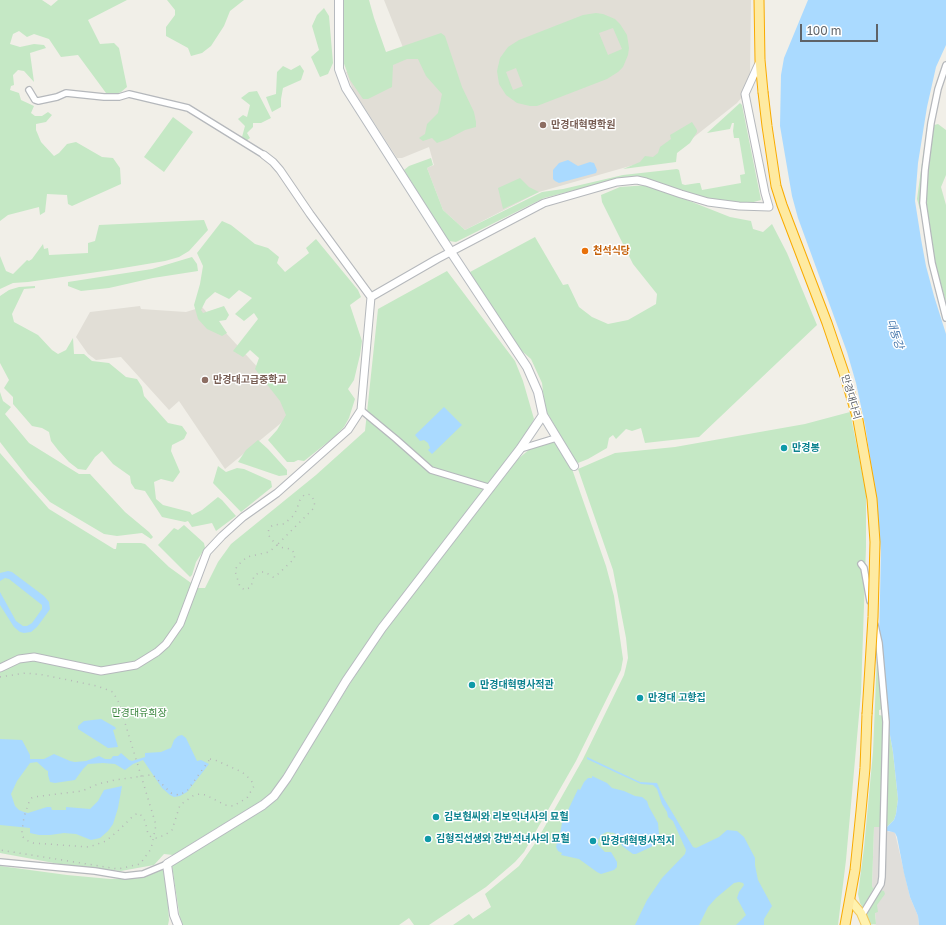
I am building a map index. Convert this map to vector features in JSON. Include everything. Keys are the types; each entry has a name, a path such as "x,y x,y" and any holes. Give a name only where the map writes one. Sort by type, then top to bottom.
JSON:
{"highway":[{"name":"만경대다리","path":"760,0 760,60 767,126 776,186 845,376 858,420 872,499 875,542 873,617 865,768 855,870 845,925"}],"main road":[{"path":"339,0 339,69 346,88 451,253 527,367 538,392 543,415 574,466"},
{"path":"178,925 174,915 167,864 263,805 274,796 287,778 346,682 382,628 491,488 543,415"},
{"path":"850,900 861,913 866,925"}],"street":[{"path":"371,297 544,203 628,180 646,182 708,202 734,206 769,207 765,194 745,94 760,60"},
{"path":"946,65 938,89 931,123 925,170 923,203 932,263 946,318"},
{"path":"0,668 19,659 34,657 101,671 136,665 147,660 166,644 180,624 207,552 243,517 277,493 348,430 361,410 371,297 273,162 188,108 129,94 119,97 104,97 66,92 57,97 38,101 35,100 29,90"},
{"path":"361,410 431,470 491,488"},
{"path":"520,449 556,438"},
{"path":"861,564 864,568 879,643 886,722 882,877 881,884 864,912 861,913"},
{"path":"0,862 95,871 125,876 143,874 167,864"}],"shaded area":[{"name":"만경대혁명학원","path":"384,0 751,0 750,72 747,91 737,103 675,152 539,192 465,230 443,210 427,168 434,165 429,147 402,158 397,158 353,90 346,72 404,50"},
{"name":"만경대고급중학교","path":"140,306 141,309 186,312 202,307 297,410 225,469 179,401 169,410 121,357 96,360 88,354 76,337 90,312"},
{"path":"874,827 881,827 889,832 893,831 895,833 910,897 918,916 919,925 873,925 876,924 875,912 879,891 872,887"}],"green space":[{"path":"0,0 42,0 51,6 58,0 127,0 88,20 100,44 114,43 119,48 127,87 121,92 113,95 106,93 78,55 61,57 49,39 34,34 27,37 19,31 13,34 10,44 20,47 34,44 44,45 46,48 30,53 34,82 24,71 18,70 13,75 14,85 11,86 10,90 19,93 21,100 34,106 31,113 35,116 42,116 48,112 52,115 46,122 36,124 36,130 41,142 54,156 67,144 76,142 102,157 113,158 120,168 121,184 72,206 68,204 67,195 47,194 45,212 40,215 39,207 8,215 0,221"},
{"path":"167,0 244,0 230,11 224,26 211,46 202,53 191,56 188,48 166,36 166,27 175,15 175,10"},
{"path":"341,0 369,0 386,52 441,33 445,36 462,87 474,112 476,127 465,130 437,143 432,138 423,141 419,138 425,134 427,124 438,113 442,94 426,76 418,59 407,59 393,65 392,87 368,99 363,99 350,80 343,61"},
{"path":"324,8 329,16 333,63 328,74 320,77 311,57 319,50 312,26 317,15"},
{"path":"596,13 603,14 615,19 620,24 627,35 629,48 623,67 607,79 537,106 517,103 506,95 499,84 497,71 500,58 508,47 519,40 583,15","holes":["613,28 622,49 608,55 599,33","516,68 523,86 513,90 506,72"]},
{"path":"300,65 304,71 301,80 283,88 281,107 272,112 266,97 276,94 277,72 283,66 291,70"},
{"path":"257,91 271,118 261,123 253,123 253,127 247,133 250,138 246,141 242,137 245,126 238,119 243,115 247,117 250,105 241,98 249,92"},
{"path":"740,103 742,105 761,200 750,203 706,200 638,177 625,177 544,198 456,242 449,241 446,238 404,170 409,166 431,158 433,165 427,168 443,210 465,230 542,192 563,189 623,175 677,169 679,170 682,184 700,183 702,190 741,183 740,175 745,174 739,138 734,138 734,123 732,123 730,129 707,133"},
{"path":"173,117 193,132 164,172 144,157"},
{"path":"692,122 697,132 690,143 677,153 676,162 623,169 640,162 645,156 653,157 658,153 660,147 671,139 670,135"},
{"path":"938,124 946,130 946,175 941,187 946,205 946,302 917,199 927,127"},
{"path":"520,178 529,187 539,192 503,209 498,188"},
{"path":"649,185 730,217 751,221 753,229 763,232 772,224 787,253 817,325 699,437 645,443 641,428 632,431 626,429 616,439 613,435 609,438 607,448 578,463 574,459 545,409 542,383 531,359 516,346 495,315 470,272 535,237 563,285 568,284 579,307 592,317 608,324 628,320 656,304 657,294 633,264 602,202 601,195 620,187"},
{"path":"204,220 208,230 189,251 179,257 165,261 111,270 13,283 0,289 0,256 6,271 13,274 27,260 29,261 32,259 43,244 44,249 48,248 49,255 88,253 88,243 95,241 99,225"},
{"path":"222,221 231,225 255,244 268,248 279,257 277,263 285,272 309,253 306,248 316,239 358,290 361,297 350,305 362,341 354,380 348,389 355,399 349,418 344,427 333,438 304,461 298,460 294,462 287,462 268,440 277,430 286,415 280,401 255,369 259,358 250,350 243,357 233,351 258,319 254,313 244,321 235,314 252,298 239,290 229,299 215,292 206,300 201,310 203,313 224,306 229,315 226,320 219,321 227,333 222,336 207,329 198,319 194,305 203,266 197,253"},
{"path":"192,257 197,264 198,271 153,278 109,288 81,291 68,286 68,282 152,269"},
{"name":"만경대유희장","path":"447,271 515,361 523,381 534,419 526,436 381,624 342,679 274,791 258,803 173,855 164,854 154,865 121,871 70,866 0,853 0,453 49,509 114,549 116,549 117,543 145,544 169,567 198,588 205,588 218,562 231,544 316,475 365,431 378,309"},
{"path":"35,286 35,288 24,289 12,314 14,322 38,335 52,350 58,354 66,350 73,338 74,354 84,354 92,361 109,363 126,377 137,379 142,387 144,396 168,423 182,426 187,433 184,439 172,445 171,451 180,472 173,482 161,479 154,482 156,499 163,505 190,512 192,515 202,510 218,497 236,516 216,531 212,523 192,527 188,521 185,522 162,517 145,491 135,489 131,483 130,476 113,464 102,451 95,457 86,470 78,469 58,450 51,441 49,432 42,428 32,426 13,404 13,397 4,388 9,380 0,363 0,296 9,290 19,287"},
{"path":"0,392 3,401 11,407 5,414 29,443 79,474 90,474 125,512 153,537 151,539 142,533 117,536 104,534 50,502 28,478 0,442"},
{"path":"850,412 866,492 866,547 861,693 846,860 838,925 453,925 469,914 473,919 491,907 485,894 519,866 536,842 583,759 624,675 628,658 626,638 613,570 578,469 615,453 675,447 805,424"},
{"path":"258,440 287,470 287,475 279,476 238,462 246,450"},
{"path":"556,442 571,466 606,566 614,596 623,659 621,670 576,761 524,852 515,862 486,887 429,925 414,925 409,918 399,925 181,925 172,866 175,860 276,800 377,641 397,614 518,459 531,448"},
{"path":"218,466 226,472 237,468 244,469 271,481 272,487 241,512 213,483"},
{"path":"184,525 204,543 205,548 196,562 190,577 158,545 174,528 178,530"},
{"path":"877,655 884,709 879,710 879,715 884,716 881,827 874,827 872,887 874,888 863,908 858,894 873,752"},
{"path":"888,724 893,752 898,799 894,820 885,829"},
{"path":"0,866 110,879 141,878 163,870 166,873 168,925 0,925"},
{"path":"880,890 884,891 885,894 877,905 878,912 875,913 876,924 868,925 866,918 867,911"}],"water":[{"name":"대동강","path":"808,0 946,0 946,45 936,67 927,107 918,163 915,201 926,266 946,334 946,925 919,925 918,916 910,897 904,873 897,837 895,833 885,829 894,820 898,799 879,640 881,552 877,503 865,425 856,383 847,352 798,218 792,196 780,126 781,75 784,58"},
{"path":"568,160 578,166 590,162 594,163 597,170 596,173 559,183 555,181 553,179 553,170 559,163"},
{"path":"444,407 462,425 432,454 428,450 430,448 428,443 424,440 420,441 415,435"},
{"path":"8,571 12,572 44,596 49,602 50,609 37,627 31,632 20,632 14,627 0,605 0,592 16,621 23,626 27,626 32,623 42,609 42,605 9,579 5,578 0,581 0,573"},
{"path":"101,719 115,727 116,729 113,730 118,747 108,748 78,729 78,726 84,721"},
{"path":"182,735 186,738 197,761 201,760 209,764 187,792 180,796 174,797 162,788 143,760 133,764 125,770 115,764 88,764 75,780 55,783 50,782 48,771 37,762 30,763 17,781 11,794 15,806 19,810 28,813 47,807 51,807 52,810 66,810 66,807 90,809 98,801 104,790 122,786 113,824 100,838 91,840 76,834 64,833 39,835 30,833 30,828 0,825 0,739 22,740 30,755 30,759 44,759 54,754 75,762 86,761 99,756 105,759 111,759 113,756 118,756 121,753 132,761 145,757 145,753 161,752 171,748 174,740 178,736"},
{"path":"587,757 640,782 657,783 663,797 693,847 696,848 719,837 727,830 737,831 744,837 755,858 758,880 772,906 764,919 764,925 736,925 746,915 737,898 744,885 743,883 739,882 734,883 716,898 708,907 699,925 635,925 647,900 662,878 685,854 686,850 673,821 668,817 657,789 653,785 641,784 587,759"},
{"path":"592,776 607,783 612,788 642,797 647,801 658,823 659,834 656,843 636,854 633,854 622,846 619,837 614,833 607,832 601,835 598,840 598,845 605,852 611,852 617,862 617,867 614,870 601,874 579,859 561,855 562,853 558,851 556,847 558,839 556,838 560,834 562,823 578,789 580,790 584,782 588,778 592,778"}],"railway":[{"path":"277,545 269,552 247,557 237,566 235,571 240,587 245,590 251,587 254,576 260,572 265,572 273,577 276,576 294,559 295,554 291,549 279,547 271,539 268,534 269,528 273,525 284,524 293,516 300,500 304,495 311,495 315,502 313,509 277,545"},
{"path":"0,677 26,673 44,675 97,686 113,692 119,703 156,825 151,849 140,864 118,869 0,850"},
{"path":"210,759 242,772 251,780 254,786 247,798 233,806 225,805 206,795 194,795 180,805 172,830 165,835 156,838 151,837 148,834 145,821 138,813 106,841 89,847 33,843 26,840 22,836 24,817 30,799 33,797 82,791 98,784 150,775 153,775 171,793 179,795 187,791 210,759"}],"place":[{"name":"만경대혁명학원","path":"543,125"},
{"name":"천석식당","path":"585,251"},
{"name":"만경대고급중학교","path":"205,380"},
{"name":"만경봉","path":"784,448"},
{"name":"만경대혁명사적관","path":"472,685"},
{"name":"만경대 고향집","path":"640,698"},
{"name":"김보현씨와 리보익녀사의 묘혈","path":"436,817"},
{"name":"김형직선생와 강반석녀사의 묘혈","path":"428,839"},
{"name":"만경대혁명사적지","path":"593,841"}]}
